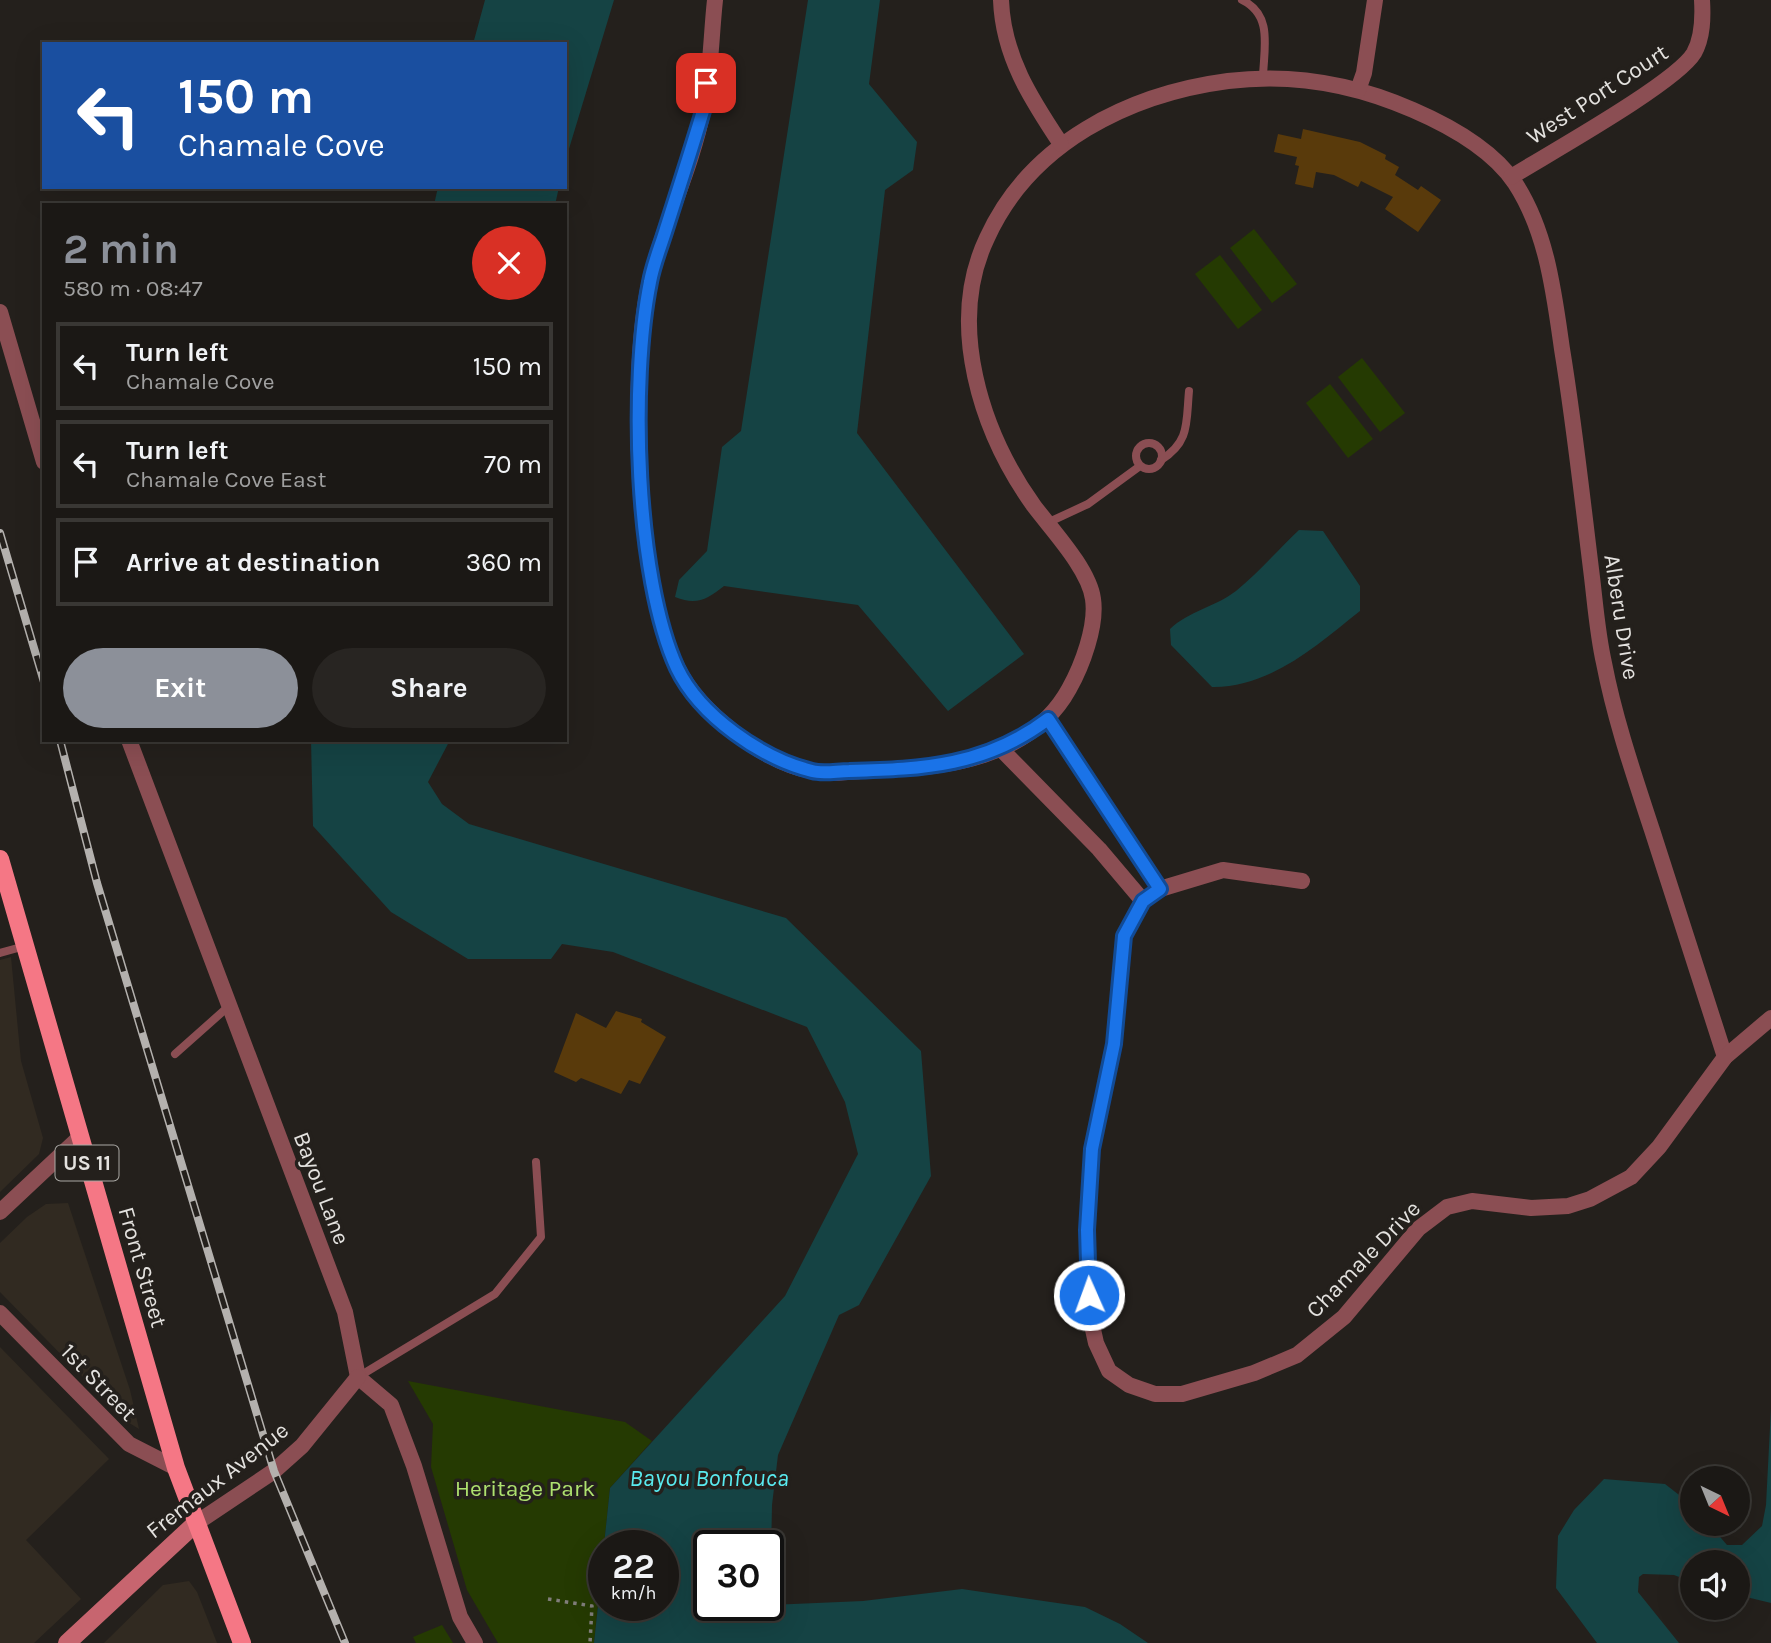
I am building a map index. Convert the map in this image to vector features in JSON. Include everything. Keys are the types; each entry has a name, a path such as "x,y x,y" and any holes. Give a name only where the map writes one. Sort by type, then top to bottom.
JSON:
{"main road":[{"name":"Front Street","path":"0,859 176,1468 242,1643"},
{"name":"Fremaux Avenue","path":"68,1643 195,1524"}],"street":[{"name":"Alberu Drive","path":"715,0 703,111 650,281 640,350 640,457 650,575 659,619 678,669 700,703 738,734 780,760 814,772 903,770 968,761 1001,749 1027,735 1048,719 1075,679 1094,613 1090,586 1001,452 983,406 971,354 971,293 981,250 995,221 1019,185 1061,144 1108,117 1160,95 1212,83 1263,77 1296,78 1358,90 1428,117 1490,156 1511,177 1538,230 1547,259 1567,383 1602,658 1622,738 1725,1057"},
{"path":"1001,0 1006,40 1018,72 1061,144"},
{"path":"1358,90 1364,73 1375,0"},
{"name":"West Port Court","path":"1511,177 1636,99 1687,63 1701,34 1702,0"},
{"path":"0,312 3,330 42,456"},
{"path":"1048,719 1160,889"},
{"name":"Bayou Lane","path":"130,742 345,1312 358,1377"},
{"path":"1001,749 1099,849 1143,901"},
{"name":"Chamale Drive","path":"1302,881 1223,870 1160,889 1143,901 1124,936 1114,1044 1092,1149 1087,1230 1090,1316 1096,1343 1109,1371 1129,1385 1156,1394 1182,1394 1254,1373 1297,1355 1344,1317 1418,1229 1447,1207 1472,1201 1531,1208 1568,1206 1590,1199 1631,1177 1658,1147 1725,1057 1771,1018"},
{"path":"0,1212 80,1137"},
{"name":"1st Street","path":"0,1313 129,1444 176,1468"},
{"path":"358,1377 391,1405 414,1466 460,1617 475,1643"},
{"name":"Fremaux Avenue","path":"195,1524 274,1471 302,1446 358,1377"}],"lane":[{"path":"1242,0 1261,14 1265,23 1263,77"},
{"path":"1161,460 1159,448 1148,443 1137,450 1136,458 1140,466 1152,469 1176,451 1185,436 1189,391"},
{"path":"1047,523 1088,504 1140,466"},
{"path":"0,953 25,946"},
{"path":"175,1054 229,1006"},
{"path":"358,1377 495,1294 541,1237 536,1162"}],"path":[{"path":"548,1599 592,1606 590,1643"}],"shaded area":[{"path":"11,957 21,1061 43,1138 39,1154 0,1192 0,960"},
{"path":"68,1203 130,1390 139,1429 126,1421 0,1292 0,1243 27,1217 46,1204"},
{"path":"0,1347 109,1459 26,1540 81,1599 34,1643 0,1643"},
{"path":"189,1581 197,1592 217,1643 104,1643 163,1585"}],"green space":[{"path":"1254,229 1297,284 1272,303 1230,248"},
{"path":"1220,255 1262,310 1238,329 1195,274"},
{"path":"1362,358 1405,413 1380,432 1338,377"},
{"path":"1330,384 1373,439 1348,458 1306,403"},
{"name":"Heritage Park","path":"408,1381 625,1422 652,1441 610,1488 606,1530 588,1530 588,1621 596,1621 594,1643 498,1643 467,1590 431,1467 433,1424"},
{"path":"442,1625 453,1643 416,1643 413,1637"}],"water":[{"path":"485,0 614,0 567,155 567,42 474,42"},
{"path":"808,0 880,0 869,84 917,142 913,170 885,190 857,433 1024,654 948,711 858,605 724,586 701,600 690,601 675,597 679,580 707,551 722,447 741,431"},
{"path":"438,189 559,189 555,203 434,203"},
{"path":"1299,530 1323,531 1360,586 1360,611 1310,650 1273,672 1254,680 1212,687 1171,645 1170,629 1236,591"},
{"name":"Bayou Bonfouca","path":"311,742 449,742 428,782 442,804 469,824 786,918 921,1051 931,1176 859,1305 839,1315 778,1455 772,1530 693,1530 693,1621 784,1621 784,1604 863,1601 962,1589 1085,1607 1120,1624 1148,1643 594,1643 596,1621 679,1621 679,1530 606,1530 610,1488 785,1296 858,1154 845,1102 807,1027 613,952 562,944 551,959 468,959 391,912 313,826"},
{"path":"1771,1408 1771,1603 1750,1598 1750,1550 1680,1550 1680,1577 1643,1574 1639,1577 1638,1592 1679,1643 1597,1643 1556,1588 1558,1536 1574,1510 1604,1479 1665,1484 1680,1496 1680,1536 1719,1536 1727,1545 1742,1545 1762,1526 1766,1505"}],"building":[{"path":"1303,129 1360,142 1386,155 1385,159 1399,167 1395,175 1418,190 1421,186 1441,200 1418,232 1385,209 1393,197 1361,181 1358,187 1334,175 1316,172 1313,188 1295,184 1299,166 1295,165 1297,157 1274,152 1278,134 1301,139"},
{"path":"616,1011 642,1019 641,1022 666,1037 640,1084 629,1080 621,1094 581,1078 576,1082 554,1072 576,1013 606,1028"}],"railway":[{"path":"0,533 42,675"},
{"path":"61,742 97,883 274,1471 345,1643"}],"route":[{"path":"706,83 703,111 650,281 640,350 640,457 650,575 659,619 678,669 700,703 738,734 780,760 814,772 903,770 968,761 1001,749 1027,735 1048,719 1067,743 1121,826 1160,889 1143,901 1124,936 1114,1044 1092,1149 1087,1230 1089,1295"}]}
